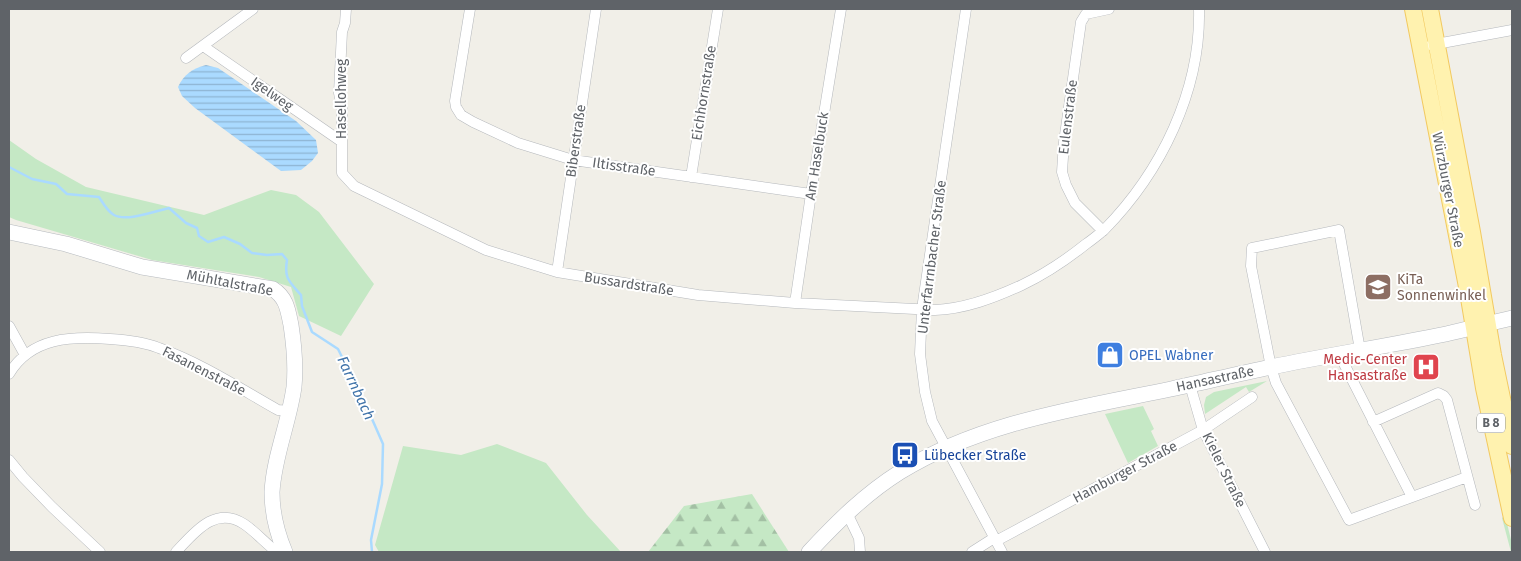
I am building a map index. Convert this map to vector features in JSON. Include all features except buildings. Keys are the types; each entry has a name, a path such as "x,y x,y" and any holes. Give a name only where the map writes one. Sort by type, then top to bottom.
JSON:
{"main road":[{"name":"Würzburger Straße","path":"1413,9 1468,292 1481,325 1498,383 1512,446"},
{"name":"Würzburger Straße","path":"1430,9 1481,325 1484,388 1512,518"}],"street":[{"path":"186,58 253,9"},
{"name":"Hasellohweg","path":"346,9 342,32 339,93 342,108 342,173 354,186"},
{"name":"Iltisstraße","path":"470,9 455,101 461,115 473,122 518,143 573,160 811,194"},
{"name":"Biberstraße","path":"557,272 596,9"},
{"name":"Eichhornstraße","path":"691,176 718,9"},
{"name":"Am Haselbuck","path":"795,303 841,9"},
{"name":"Unterfarrnbacher Straße","path":"966,9 922,309 920,354 925,392 932,421 1002,552"},
{"name":"Eulenstraße","path":"1103,231 1075,202 1062,172 1064,142 1081,22 1086,14 1109,9"},
{"name":"Bussardstraße","path":"354,186 486,250 557,272 698,295 795,303 950,310 974,304 1006,292 1042,274 1063,262 1103,231 1141,185 1162,153 1182,109 1192,71 1199,29 1199,9"},
{"path":"1420,46 1512,30"},
{"name":"Igelweg","path":"203,46 342,142"},
{"path":"1360,350 1339,230 1252,248 1251,266 1271,367 1276,383 1349,520 1467,477"},
{"name":"Mühltalstraße","path":"9,232 66,244 142,267 273,289 280,293 287,306 292,330 294,380 272,492 274,516 285,552"},
{"name":"Hansastraße","path":"946,448 990,432 1063,412 1512,318"},
{"path":"9,326 25,355"},
{"name":"Fasanenstraße","path":"9,374 25,355 55,340 83,337 133,341 158,347 172,353 278,410 289,411"},
{"path":"1339,354 1412,497"},
{"name":"Kieler Straße","path":"1190,385 1203,430 1265,552"},
{"path":"1373,422 1438,394 1444,396 1447,400 1475,505"},
{"name":"Hamburger Straße","path":"972,552 1203,430 1252,397"},
{"path":"809,552 847,513 873,491 901,472 946,448"},
{"path":"9,460 52,507 100,552"},
{"path":"847,513 859,538 860,552"},
{"path":"176,552 205,524 222,518 232,518 245,524 277,552"}],"green space":[{"path":"9,140 36,159 86,187 204,215 271,190 296,195 319,212 374,284 341,336 299,316 291,287 259,277 152,260 16,220 9,217"},
{"path":"1267,381 1249,392 1246,387 1205,414 1204,405 1206,397 1214,392"},
{"path":"1143,406 1154,429 1151,431 1158,446 1128,463 1105,414"},
{"path":"497,444 546,463 587,515 621,552 379,552 375,545 403,446 461,455"},
{"path":"752,494 789,552 648,552 684,506"},
{"path":"1505,515 1512,544 1512,552 1502,518"}],"water":[{"path":"206,65 218,68 296,121 316,140 318,153 312,161 301,170 281,171 195,108 182,96 178,87 189,73"}],"waterway":[{"name":"Farrnbach","path":"9,167 32,179 56,184 67,194 99,197 105,207 119,217 133,217 169,208 186,223 197,228 199,236 208,242 224,237 240,244 252,253 282,254 287,260 287,276 301,295 302,306 312,332 338,349 383,444 382,484 371,540 372,552"}],"place":[{"name":"KiTa Sonnenwinkel","path":"1378,287"},
{"name":"OPEL Wabner","path":"1110,355"},
{"name":"Medic-Center Hansastraße","path":"1426,367"},
{"name":"Lübecker Straße","path":"905,455"}]}
